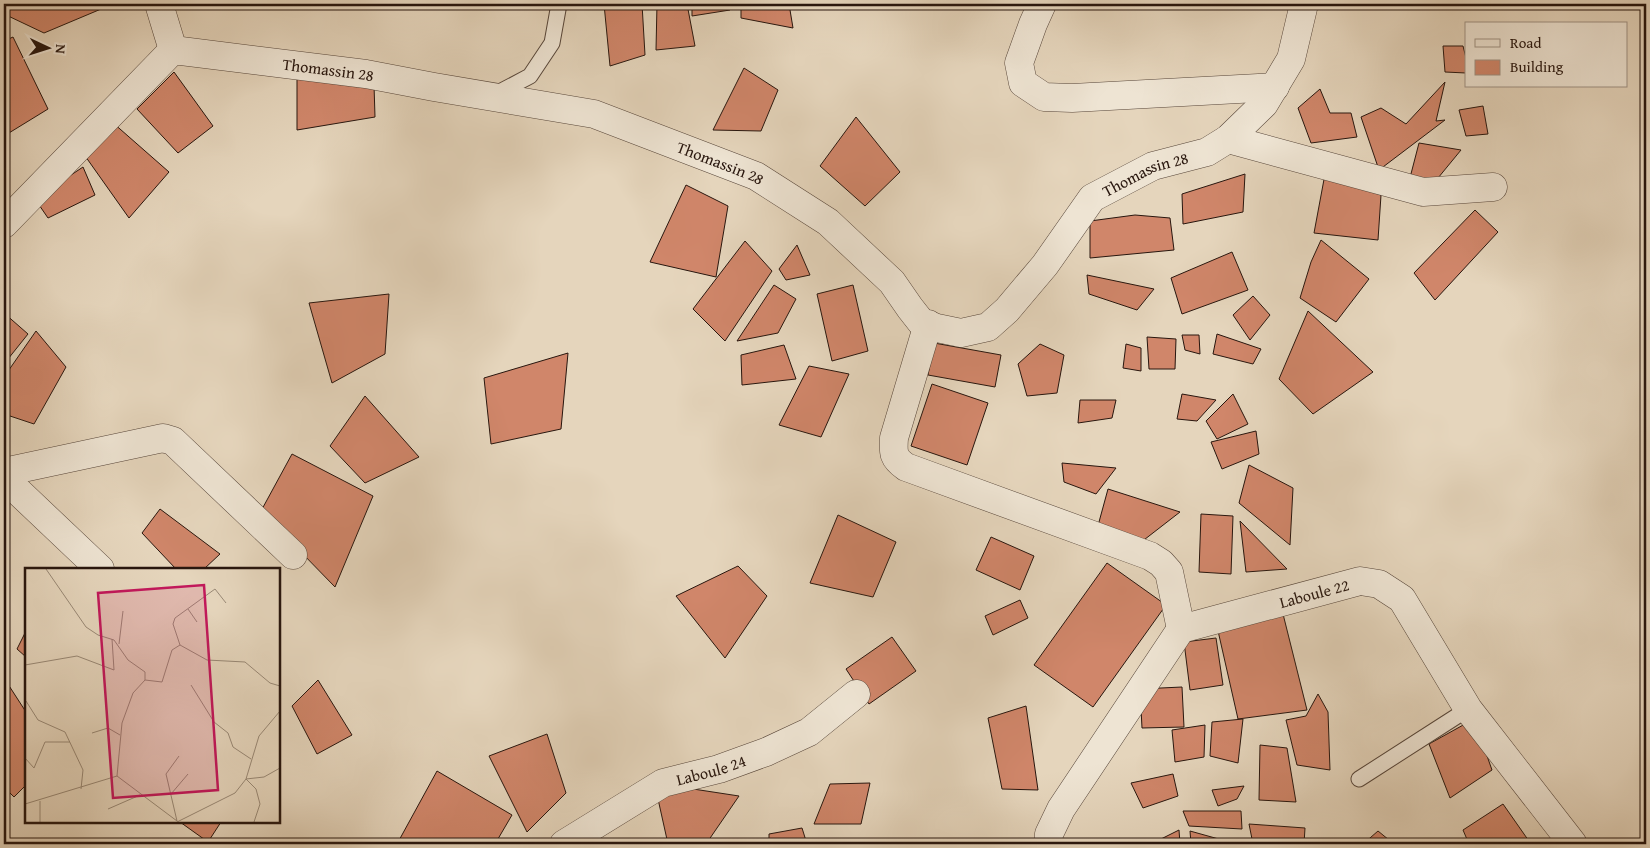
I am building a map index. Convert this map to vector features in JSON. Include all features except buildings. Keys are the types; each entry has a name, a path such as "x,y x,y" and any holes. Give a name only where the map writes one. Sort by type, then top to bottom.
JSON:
{"street":[{"path":"5,217 173,50 159,4"},
{"path":"1042,4 1019,63 1023,83 1044,98 1274,87"},
{"name":"Thomassin 28","path":"173,50 366,74 594,114 756,176 828,222 892,282 921,322 937,328 961,333 988,327 1007,310 1045,265 1092,198 1153,166 1207,152 1228,139 1264,104 1290,59 1304,4"},
{"path":"1228,139 1423,192 1493,186"},
{"path":"928,324 894,438 893,451 898,462 906,467 1150,556 1161,563 1169,572 1181,629 1061,809 1050,834 1048,844"},
{"path":"4,472 163,438 173,441 293,555"},
{"path":"4,478 99,568"},
{"name":"Laboule 22","path":"1181,629 1360,581 1379,584 1402,599 1468,709 1573,844"},
{"name":"Laboule 24","path":"564,844 663,783 719,769 766,752 809,732 856,694"}],"lane":[{"path":"493,96 530,76 552,44 559,4"},
{"path":"1359,779 1468,709"}]}
